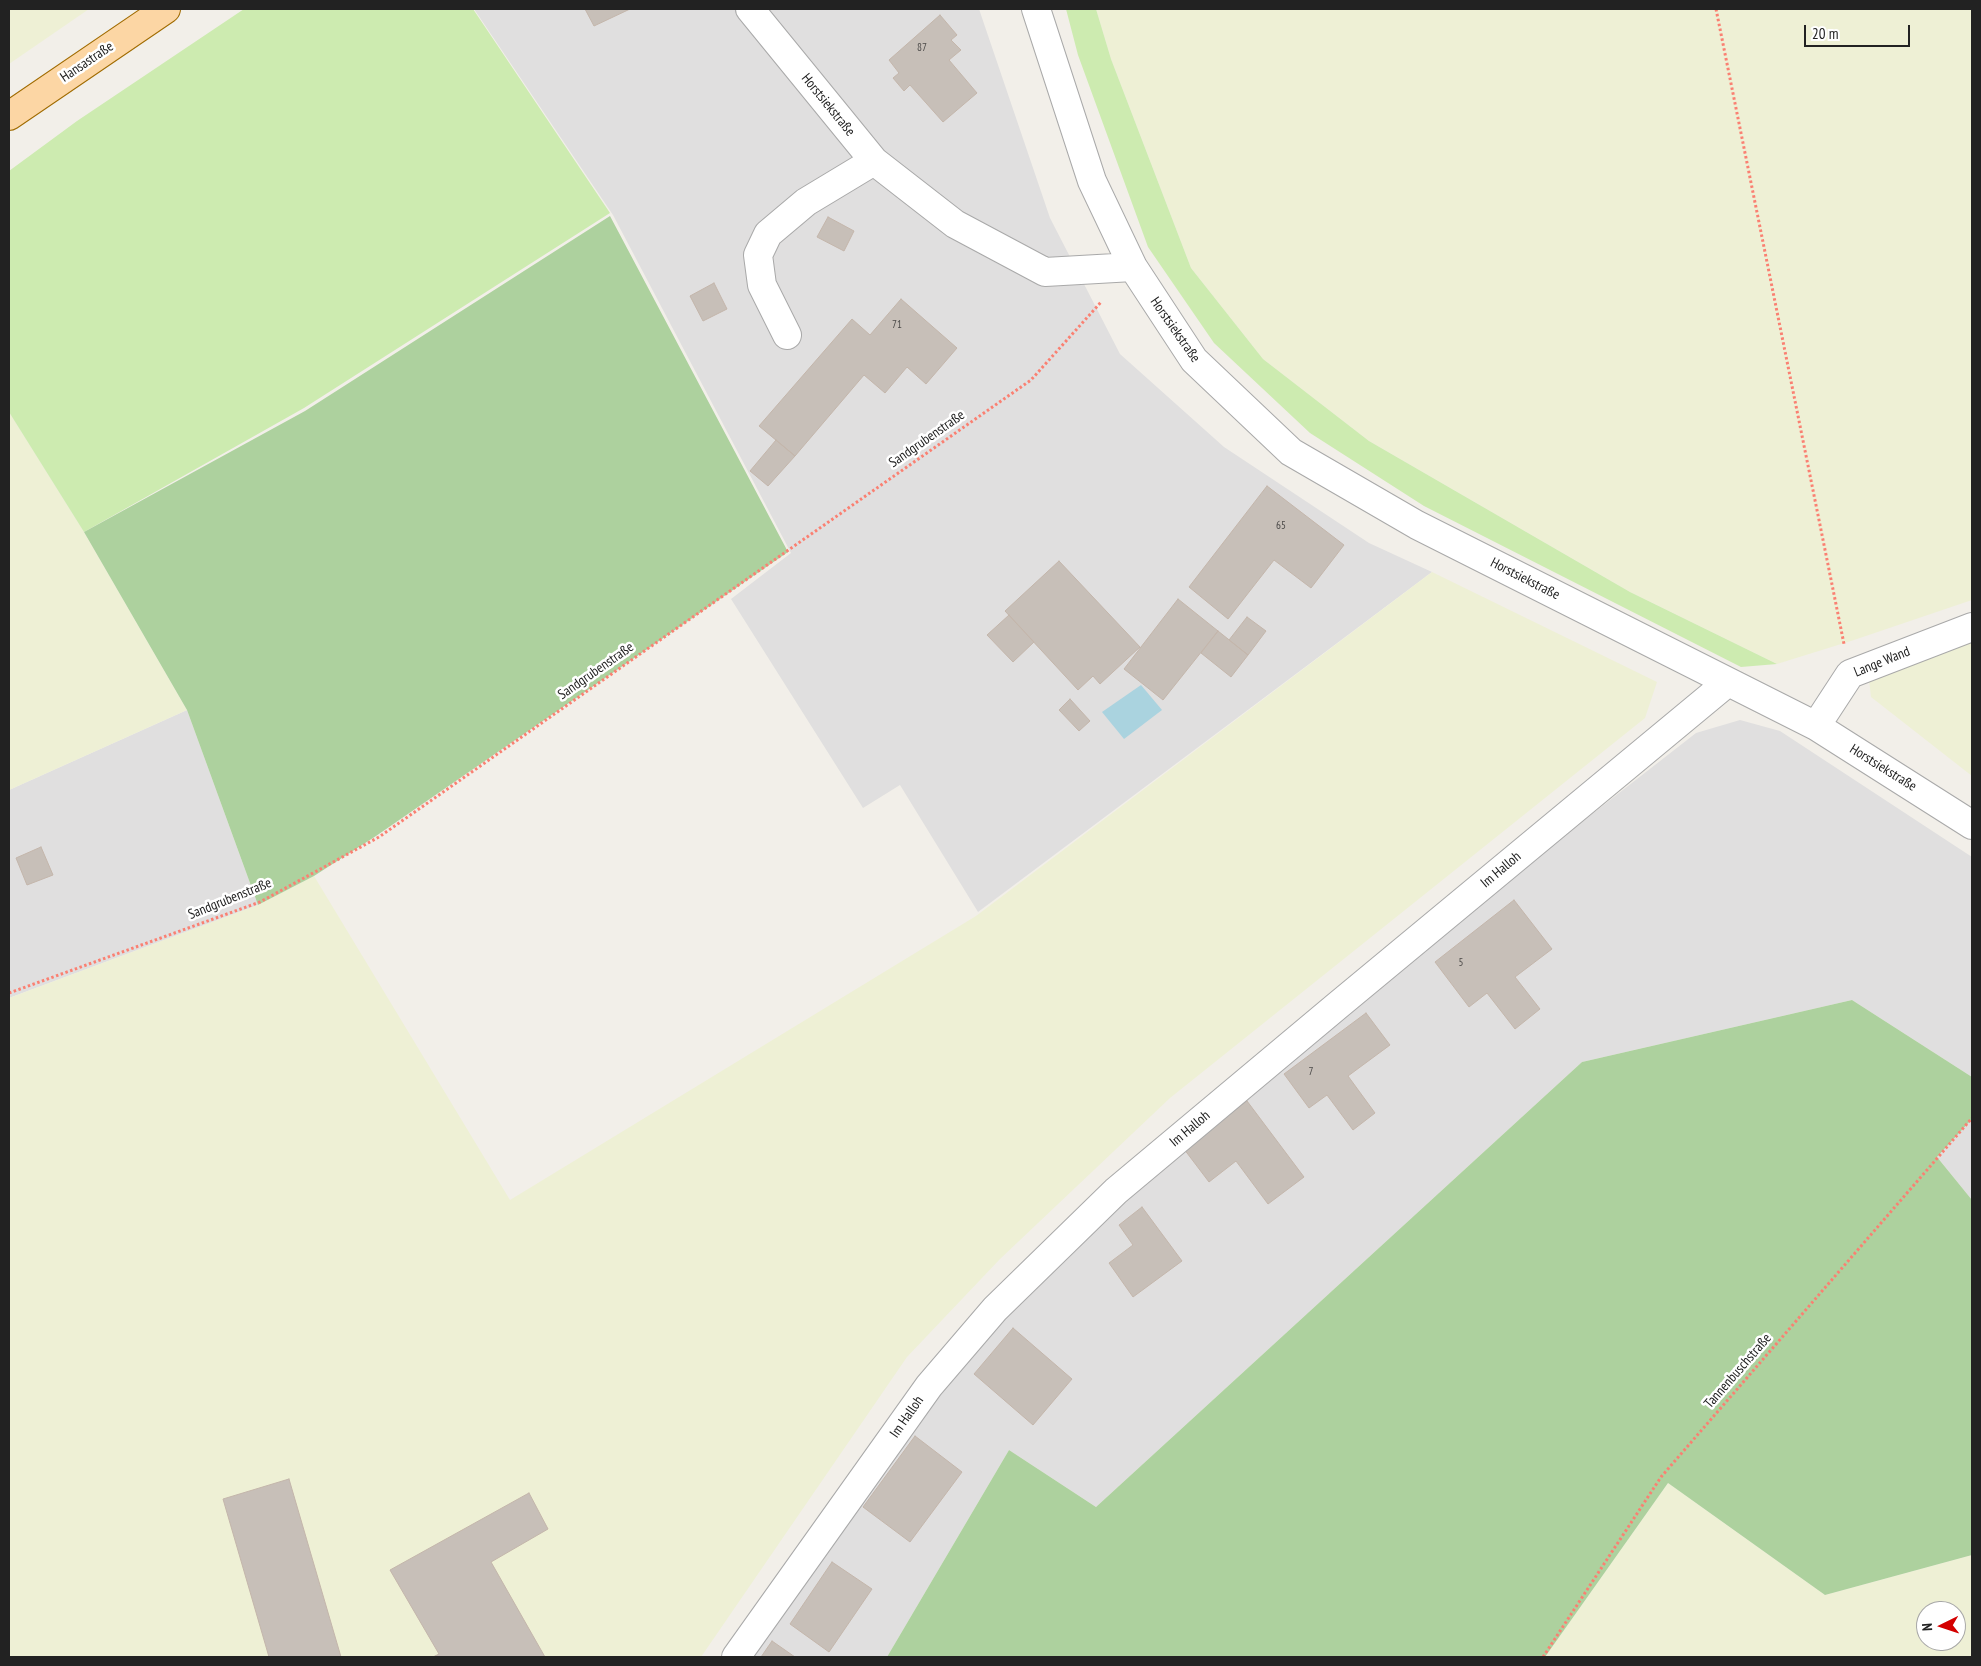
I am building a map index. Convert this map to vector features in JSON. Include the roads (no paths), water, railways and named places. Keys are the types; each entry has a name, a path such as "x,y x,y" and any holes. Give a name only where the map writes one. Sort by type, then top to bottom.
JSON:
{"main road":[{"name":"Hansastraße","path":"9,116 166,9"}],"street":[{"name":"Horstsiekstraße","path":"750,9 874,161 954,224 1045,272 1133,267"},
{"name":"Horstsiekstraße","path":"1036,9 1092,181 1133,267 1194,360 1291,452 1417,525 1816,726 1972,825"},
{"path":"787,335 762,285 758,255 768,234 806,202 874,161"},
{"name":"Lange Wand","path":"1816,726 1850,674 1972,627"},
{"name":"Im Halloh","path":"736,1657 929,1386 995,1309 1124,1185 1728,682"}],"water":[{"path":"1141,685 1162,710 1124,739 1102,712"}]}
